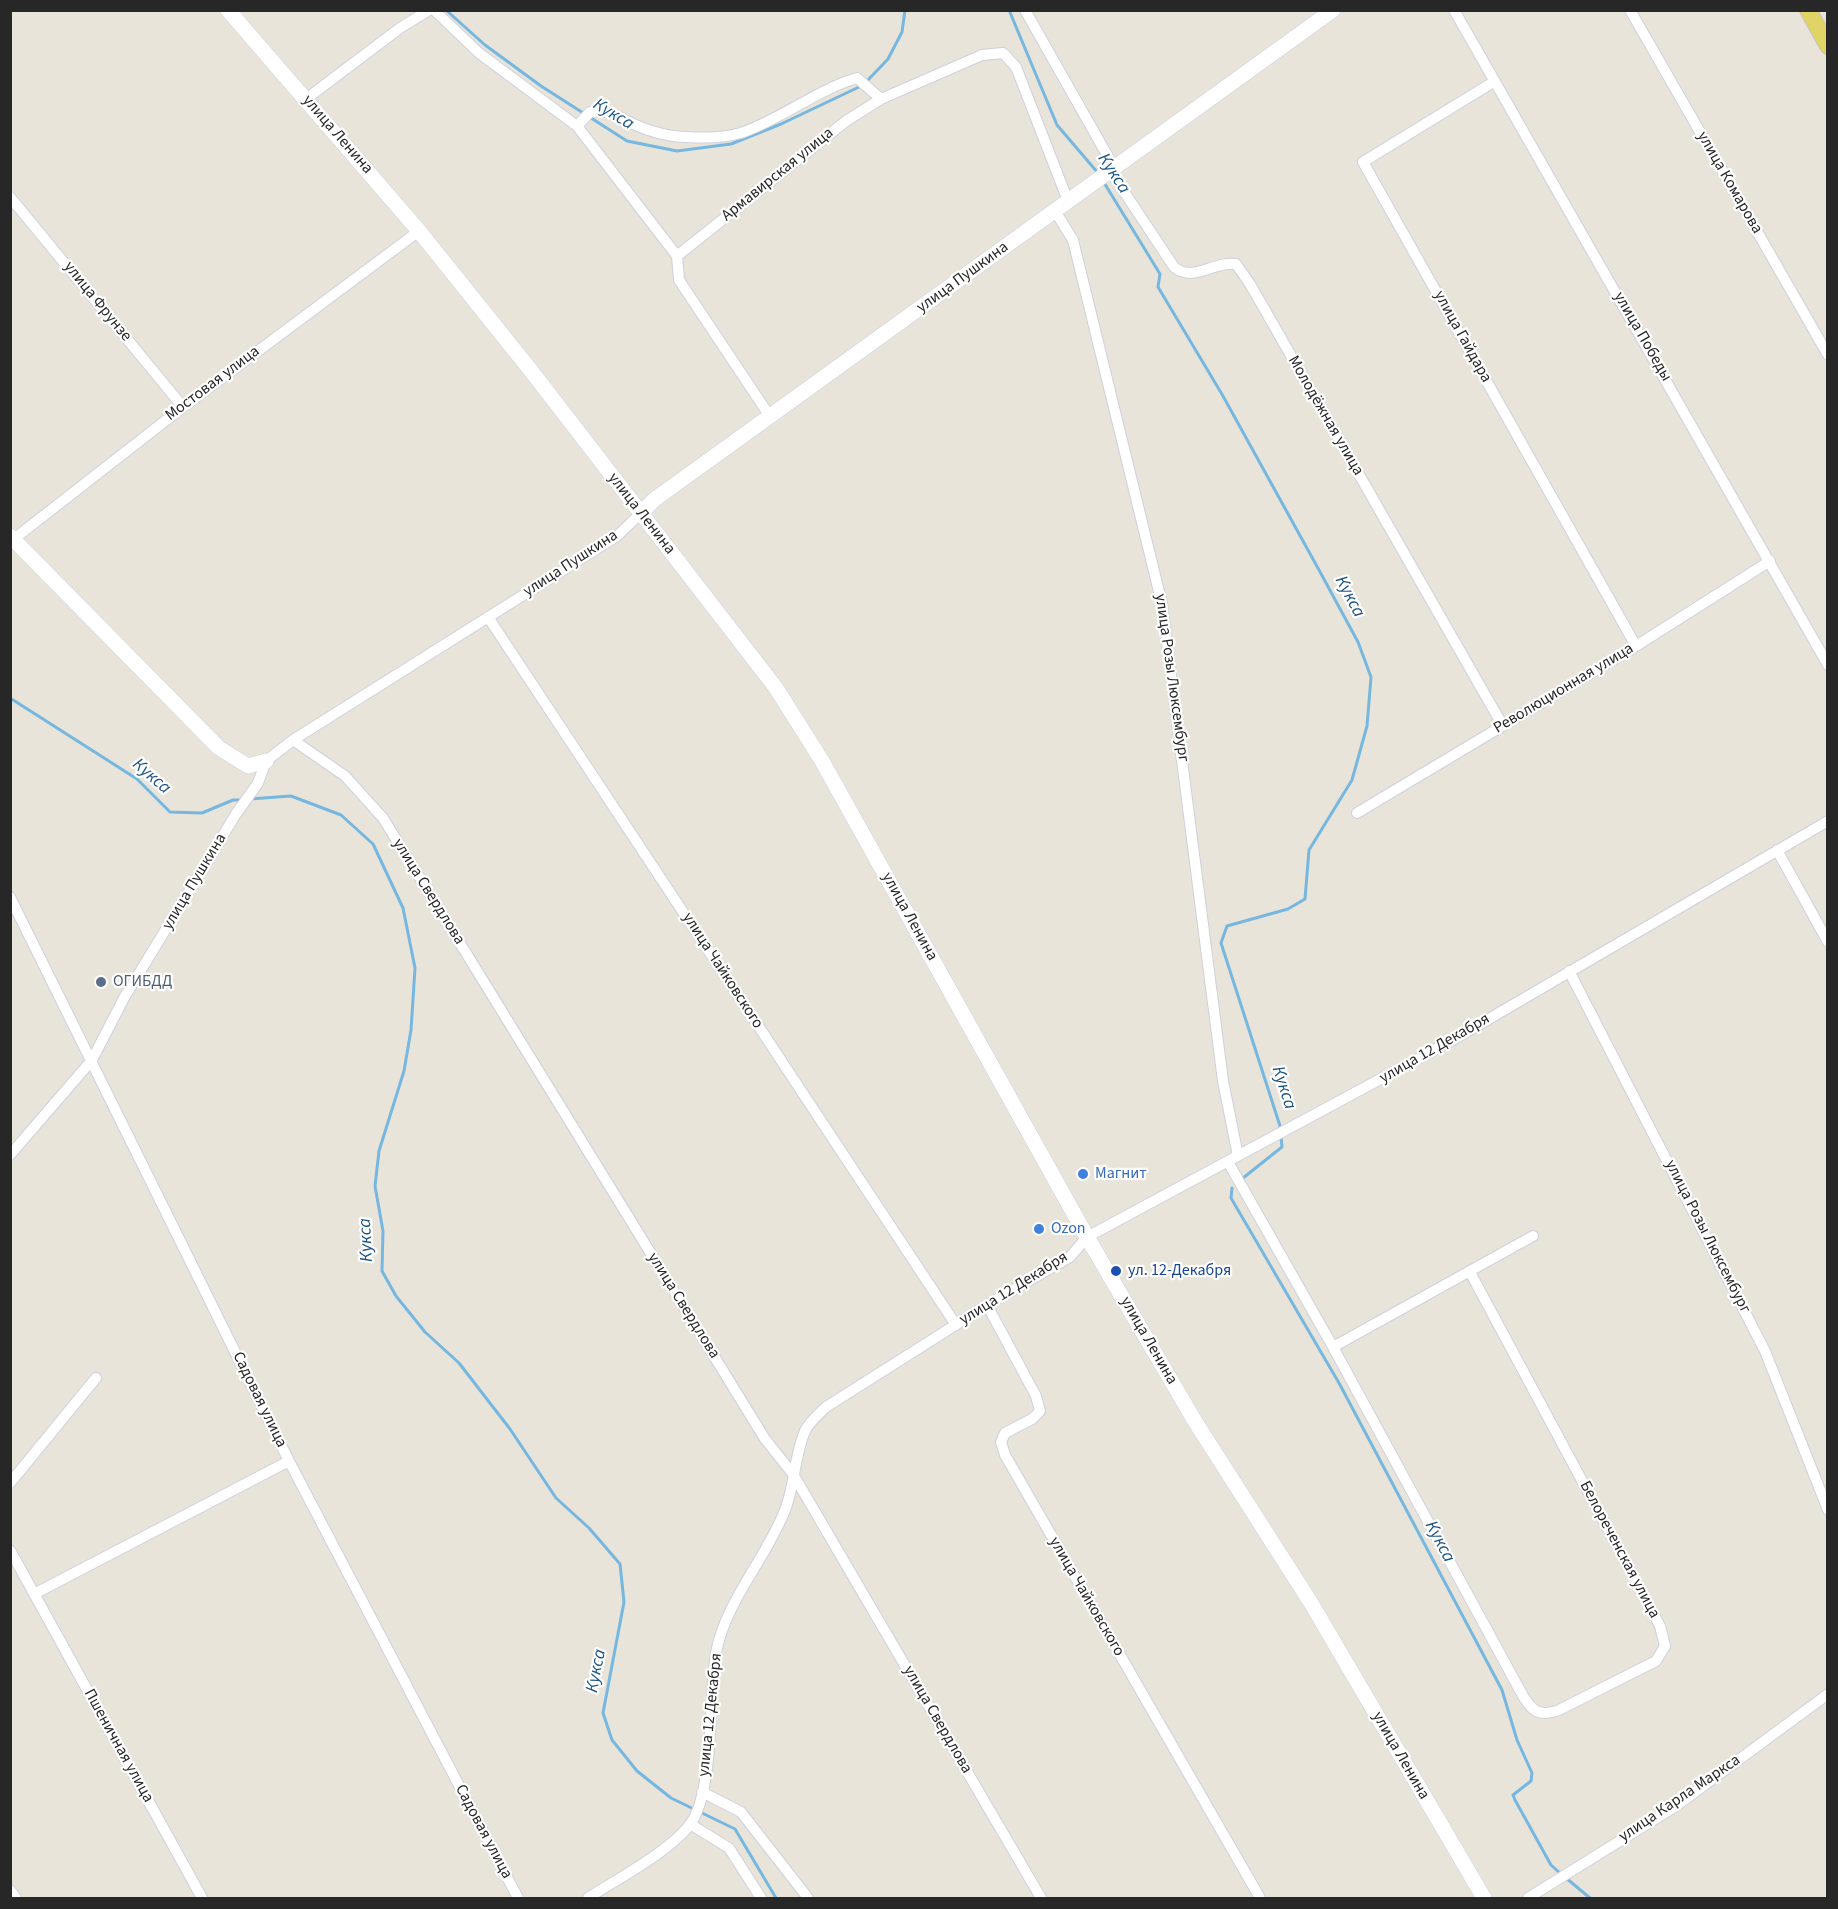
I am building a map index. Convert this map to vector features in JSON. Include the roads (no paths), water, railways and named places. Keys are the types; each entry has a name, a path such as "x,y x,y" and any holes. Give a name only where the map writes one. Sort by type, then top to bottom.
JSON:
{"main road":[{"path":"1808,10 1827,46"}],"street":[{"name":"улица Ленина","path":"228,10 419,231 776,688 822,761 1087,1237 1196,1423 1311,1603 1484,1899"},
{"path":"306,99 400,28 429,10"},
{"path":"434,10 479,53 584,119 677,256 679,280 771,418"},
{"path":"1025,10 1106,176"},
{"name":"улица Пушкина","path":"10,1155 92,1060 123,998 236,814 258,783 266,761 293,740 617,537 655,499 771,418 1333,10"},
{"name":"улица Победы","path":"1454,10 1770,561 1823,647 1827,665"},
{"name":"улица Комарова","path":"1630,10 1827,355"},
{"name":"Армавирская улица","path":"677,256 846,121 881,99 982,55 1003,53 1016,67 1068,201"},
{"path":"584,119 613,111 634,124 658,132 683,137 708,137 740,133 838,84 857,78 881,99"},
{"name":"улица Гайдара","path":"1495,81 1363,162 1636,646"},
{"name":"Молодёжная улица","path":"1106,176 1174,267 1183,274 1194,274 1223,262 1236,264 1256,294 1503,726"},
{"name":"улица Фрунзе","path":"10,196 183,407"},
{"name":"улица Розы Люксембург","path":"1055,211 1073,240 1162,604 1223,1081 1238,1156"},
{"name":"Мостовая улица","path":"12,539 183,407 419,231"},
{"path":"12,539 219,748 248,766 266,761"},
{"name":"Революционная улица","path":"1357,813 1636,646 1770,561"},
{"name":"улица Чайковского","path":"488,617 956,1325"},
{"name":"улица Свердлова","path":"293,740 345,776 383,818 765,1439 793,1474 1041,1899"},
{"name":"улица 12 Декабря","path":"588,1899 660,1851 692,1820 701,1796 716,1653 724,1624 768,1547 786,1509 793,1474 806,1430 826,1407 987,1305 1070,1257 1087,1237 1298,1126 1451,1041 1827,821"},
{"path":"1777,850 1827,942"},
{"name":"Садовая улица","path":"10,897 289,1461 518,1899"},
{"name":"улица Розы Люксембург","path":"1569,971 1766,1351 1827,1510"},
{"name":"Белореченская улица","path":"1228,1162 1333,1347 1532,1710 1544,1714 1557,1711 1656,1661 1665,1646 1660,1626 1470,1272"},
{"path":"1333,1347 1533,1236"},
{"name":"улица Чайковского","path":"987,1305 1036,1396 1040,1411 1032,1419 1005,1433 1001,1442 1005,1455 1260,1899"},
{"path":"10,1484 96,1378"},
{"path":"34,1594 289,1461"},
{"name":"Пшеничная улица","path":"10,1550 202,1899"},
{"name":"улица Карла Маркса","path":"1528,1899 1676,1806 1827,1694"},
{"path":"701,1796 741,1812 808,1899"},
{"path":"692,1820 729,1848 761,1899"},
{"path":"10,1890 16,1899"}],"waterway":[{"name":"Кукса","path":"446,10 485,45 541,86 627,141 677,151 731,144 781,124 859,87"},
{"name":"Кукса","path":"868,80 888,59 902,32 905,10"},
{"name":"Кукса","path":"1009,10 1057,125 1098,173"},
{"name":"Кукса","path":"1103,181 1160,274 1158,287 1223,396 1319,570 1358,642 1371,677 1367,726 1352,780 1309,850 1305,899 1288,909 1227,926 1221,943 1281,1129"},
{"name":"Кукса","path":"10,698 137,779 170,812 202,813 233,800 243,800"},
{"name":"Кукса","path":"250,799 291,796 341,815 373,844 403,908 415,968 411,1030 404,1071 379,1151 375,1186 383,1231 382,1271 396,1296 425,1332 459,1363 510,1429 556,1498 589,1528 620,1564 624,1602 603,1713 612,1740 637,1771 671,1798 735,1829 776,1898"},
{"name":"Кукса","path":"1243,1178 1282,1147 1281,1136"},
{"name":"Кукса","path":"1232,1188 1231,1198 1339,1383 1502,1690 1517,1740 1532,1773 1531,1781 1513,1795 1551,1865 1561,1874"},
{"name":"Кукса","path":"1566,1878 1590,1898"}],"place":[{"name":"ОГИБДД","path":"101,982"},
{"name":"Магнит","path":"1083,1174"},
{"name":"Ozon","path":"1039,1229"},
{"name":"ул. 12-Декабря","path":"1116,1271"}]}
